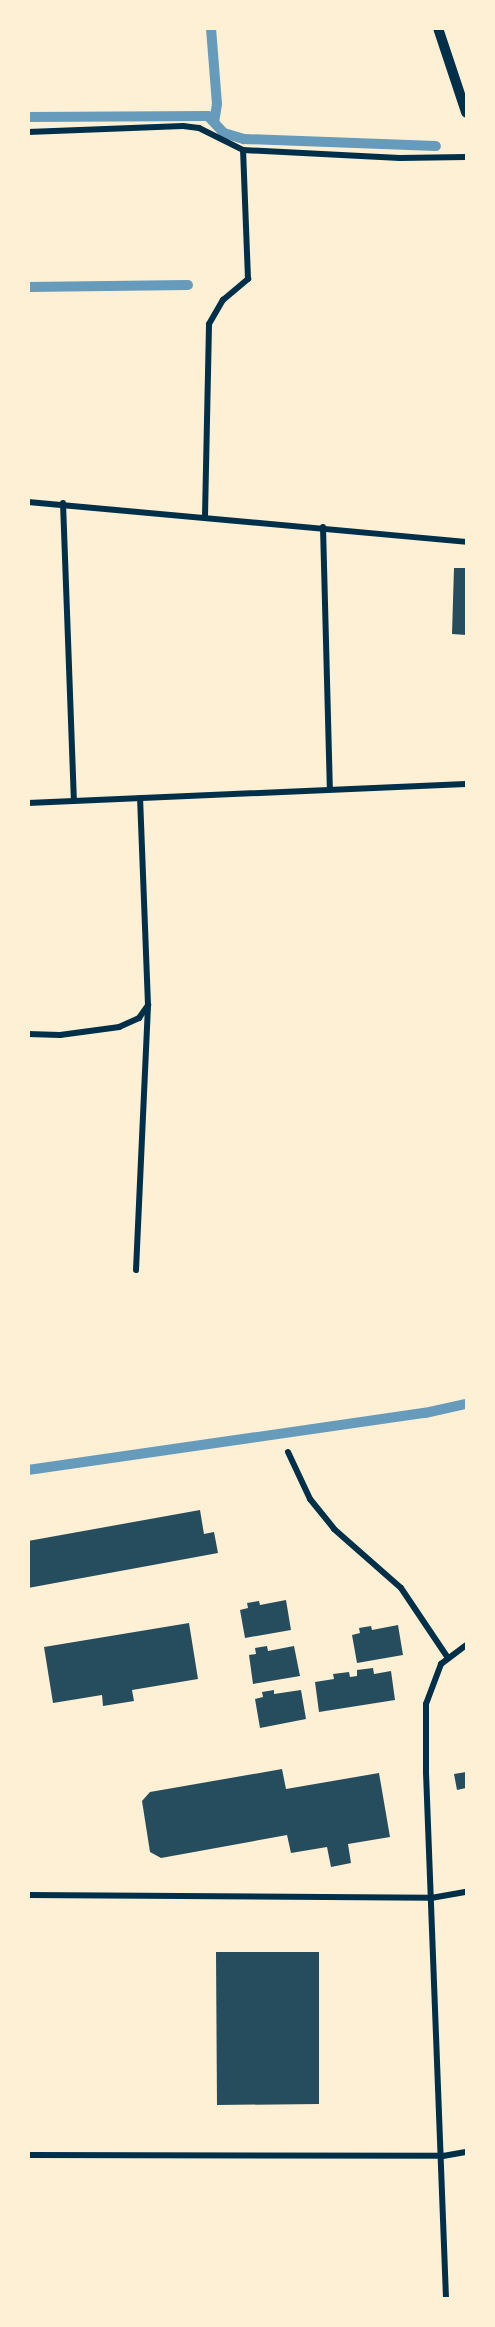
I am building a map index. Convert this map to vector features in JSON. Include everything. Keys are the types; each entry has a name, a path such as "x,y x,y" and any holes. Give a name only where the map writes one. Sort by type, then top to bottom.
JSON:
{"street":[{"path":"438,28 466,112"},
{"path":"28,132 183,126 199,128 243,150 400,158 466,157"},
{"path":"205,516 209,324 223,300 248,279 243,150"},
{"path":"28,502 63,503 466,542"},
{"path":"63,503 74,801"},
{"path":"323,528 330,789"},
{"path":"28,803 466,784"},
{"path":"136,1270 148,1005 140,798"},
{"path":"28,1034 60,1035 119,1027 140,1018 148,1005"},
{"path":"288,1452 310,1499 334,1529 401,1588 448,1658"},
{"path":"446,2298 426,1704 441,1664 466,1645"},
{"path":"28,1895 431,1898 466,1892"},
{"path":"28,2156 443,2156 466,2152"}],"building":[{"path":"454,568 466,568 466,635 452,634"},
{"path":"200,1510 204,1534 214,1532 218,1553 28,1588 28,1541"},
{"path":"286,1600 291,1630 245,1638 240,1610 248,1608 247,1603 259,1601 260,1605"},
{"path":"189,1623 198,1679 132,1690 134,1701 103,1706 102,1695 53,1703 44,1647"},
{"path":"398,1625 403,1655 357,1663 352,1635 360,1633 359,1628 371,1626 372,1630"},
{"path":"267,1646 268,1651 294,1646 300,1676 253,1684 249,1655 256,1654 255,1648"},
{"path":"373,1668 374,1674 391,1671 395,1700 319,1712 315,1682 334,1679 333,1674 349,1672 350,1677 357,1676 357,1670"},
{"path":"274,1690 274,1694 301,1690 306,1719 260,1728 255,1699 263,1697 262,1692"},
{"path":"282,1769 286,1789 379,1773 390,1837 348,1844 351,1863 331,1867 327,1847 291,1853 287,1835 161,1858 150,1852 142,1801 150,1792"},
{"path":"466,1772 466,1788 457,1790 454,1774"},
{"path":"216,1952 319,1952 319,2104 217,2105"}],"waterway":[{"path":"211,28 217,104 214,122"},
{"path":"28,117 208,116 224,133 244,139 436,146"},
{"path":"28,287 188,285"},
{"path":"28,1470 425,1413 466,1404"}]}
